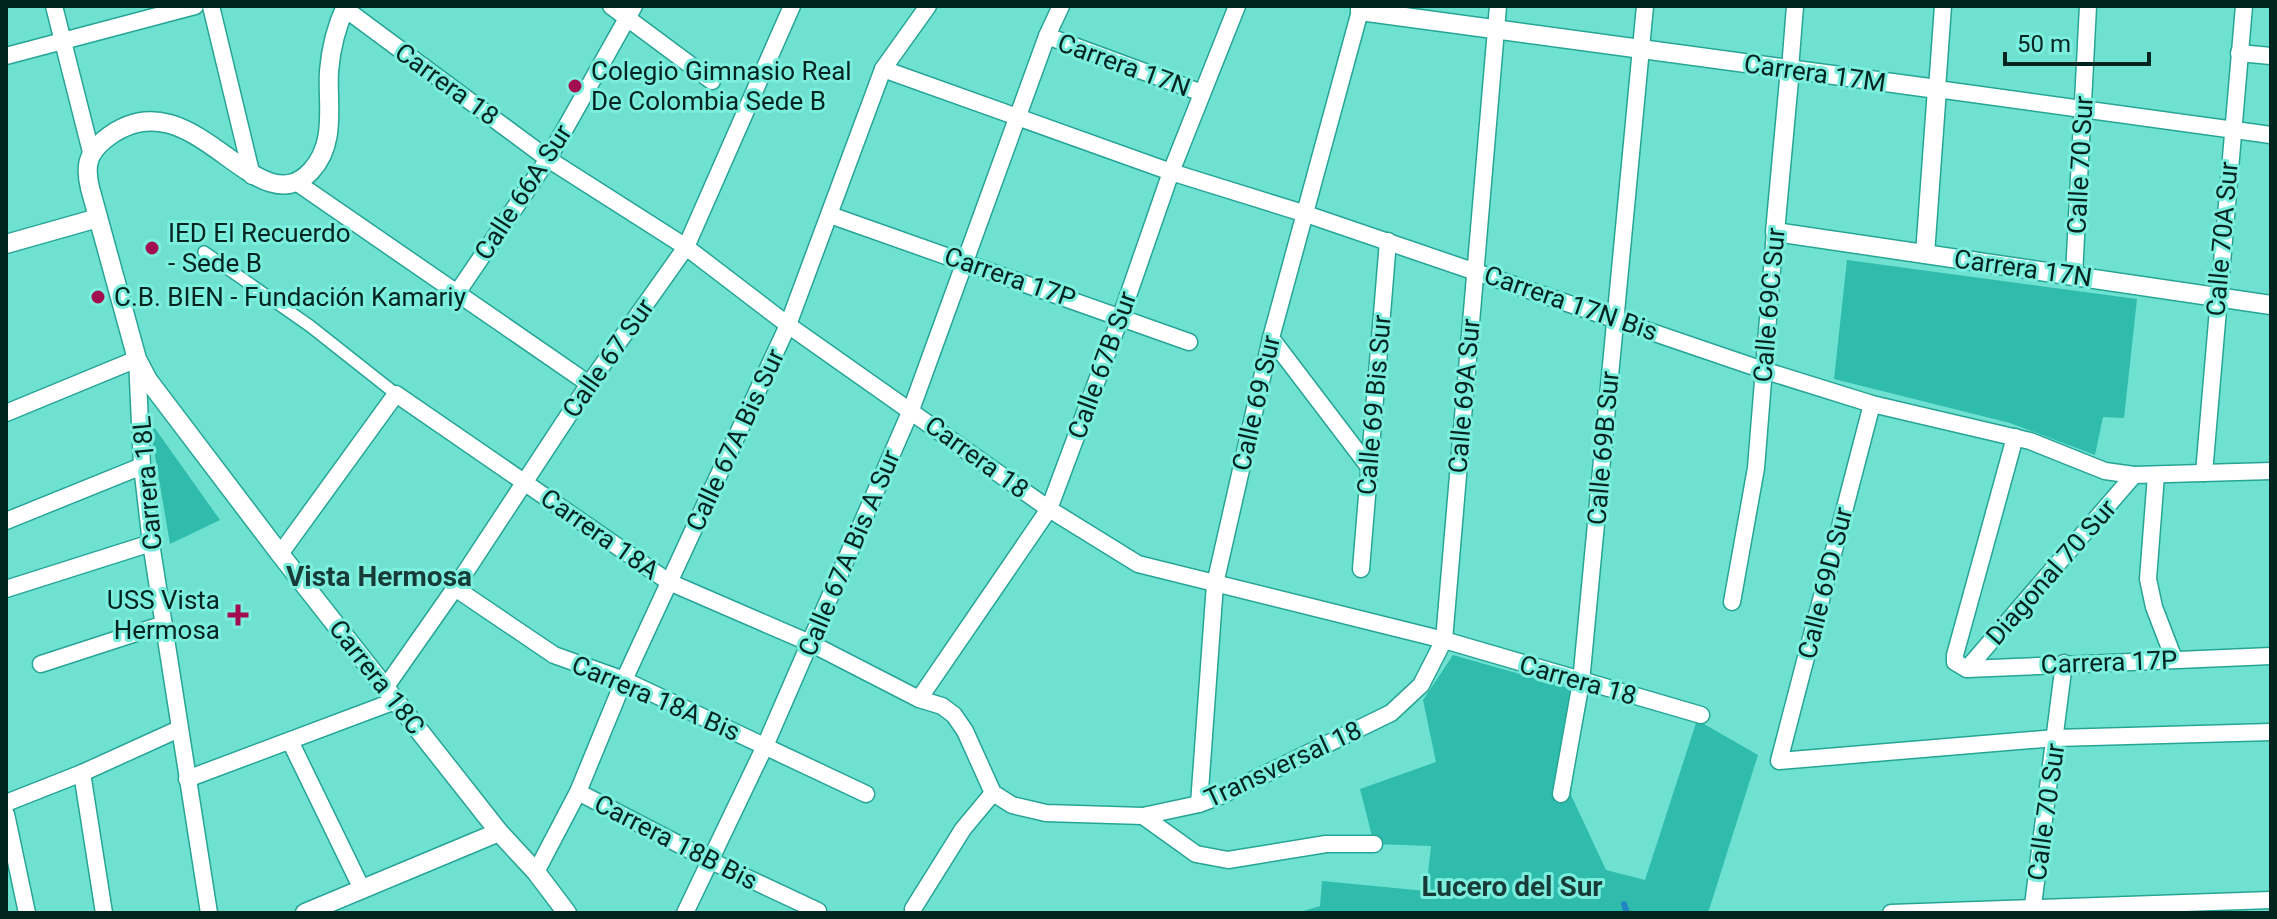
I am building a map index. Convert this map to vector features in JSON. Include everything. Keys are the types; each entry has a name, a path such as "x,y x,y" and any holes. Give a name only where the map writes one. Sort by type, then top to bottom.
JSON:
{"street":[{"path":"54,6 91,152 121,128 144,122 167,123 203,138 252,176 271,183 296,182 318,162 328,137 332,51 345,7"},
{"path":"6,56 195,6"},
{"path":"211,6 252,176"},
{"path":"611,6 631,12 712,81"},
{"name":"Calle 67 Sur","path":"390,694 455,588 589,384 686,247 792,6"},
{"name":"Calle 67A Bis Sur","path":"536,872 578,792 624,680 788,325 883,69 928,6"},
{"name":"Calle 67A Bis A Sur","path":"685,913 765,746 911,410 1047,36 1061,6"},
{"name":"Calle 67B Sur","path":"919,699 1049,509 1171,172 1237,6"},
{"name":"Calle 69A Sur","path":"1421,685 1444,640 1498,6"},
{"name":"Calle 69B Sur","path":"1561,794 1581,682 1645,6"},
{"name":"Calle 69C Sur","path":"1732,602 1752,500 1795,6"},
{"path":"1925,254 1943,6"},
{"name":"Calle 70 Sur","path":"2074,275 2088,6"},
{"name":"Calle 70A Sur","path":"2204,473 2244,6"},
{"name":"Carrera 18","path":"345,7 548,159 686,247 788,325 1049,509 1138,564 1444,640 1701,715"},
{"name":"Carrera 17M","path":"1360,8 2271,135"},
{"name":"Calle 69 Sur","path":"1199,804 1215,584 1271,338 1360,8"},
{"name":"Calle 66A Sur","path":"457,293 548,159 631,12"},
{"name":"Carrera 17N","path":"1047,36 1202,93"},
{"path":"2239,53 2271,56"},
{"name":"Carrera 17N Bis","path":"883,69 1171,172 1388,241 1763,370 1872,404 2015,437 2083,464 2134,475 2271,471"},
{"name":"Carrera 18L","path":"91,152 87,176 137,359 142,466 151,543 209,913"},
{"path":"296,182 589,384"},
{"name":"Carrera 17P","path":"830,215 1189,342"},
{"path":"6,244 98,218"},
{"name":"Carrera 17N","path":"1775,232 2271,305"},
{"name":"Calle 69 Bis Sur","path":"1361,569 1388,241"},
{"name":"Carrera 18A","path":"204,252 310,326 396,394 669,582 810,643 919,699 942,706 954,715 965,731 993,793"},
{"path":"1271,338 1369,467"},
{"path":"6,413 137,359"},
{"name":"Carrera 18C","path":"137,359 159,396 280,554 499,832 536,872 567,913"},
{"path":"280,554 396,394"},
{"name":"Calle 69D Sur","path":"1872,404 1779,761 2056,738"},
{"path":"1967,669 1955,662 1955,655 2015,437"},
{"path":"6,521 142,466"},
{"name":"Diagonal 70 Sur","path":"1967,669 2134,475"},
{"path":"2156,475 2148,579 2154,607 2174,659"},
{"path":"6,589 151,543"},
{"name":"Carrera 18A Bis","path":"455,588 554,655 624,680 866,794"},
{"path":"41,664 164,624"},
{"name":"Carrera 17P","path":"1967,669 2271,656"},
{"name":"Calle 70 Sur","path":"2032,910 2064,663"},
{"name":"Transversal 18","path":"993,793 1023,809 1046,813 1143,816 1199,804 1377,721 1404,703 1421,685"},
{"path":"187,779 290,741 390,694"},
{"path":"6,803 179,729"},
{"path":"2056,738 2271,732"},
{"path":"290,741 362,889"},
{"path":"82,773 104,913"},
{"name":"Carrera 18B Bis","path":"578,792 711,861 818,911"},
{"path":"913,909 963,829 993,793"},
{"path":"6,814 27,913"},
{"path":"1143,816 1196,854 1228,860 1326,844 1374,844"},
{"path":"305,913 337,907 362,889 499,832"},
{"path":"1891,913 2271,900"}],"green space":[{"path":"1847,260 2137,299 2124,418 2103,417 2095,455 2010,423 1834,379"},
{"path":"149,420 220,520 170,544"},
{"path":"1453,655 1580,691 1571,795 1606,870 1645,880 1697,720 1758,755 1708,913 1297,913 1320,906 1322,881 1426,891 1431,846 1374,844 1360,789 1436,762 1423,700"}],"waterway":[{"path":"1624,904 1627,913"}],"place":[{"name":"Colegio Gimnasio Real De Colombia Sede B","path":"575,86"},
{"name":"IED El Recuerdo - Sede B","path":"152,248"},
{"name":"C.B. BIEN - Fundación Kamariy","path":"98,297"},
{"name":"USS Vista Hermosa","path":"238,615"}],"district":[{"name":"Vista Hermosa","path":"379,576"},
{"name":"Lucero del Sur","path":"1512,886"}]}
